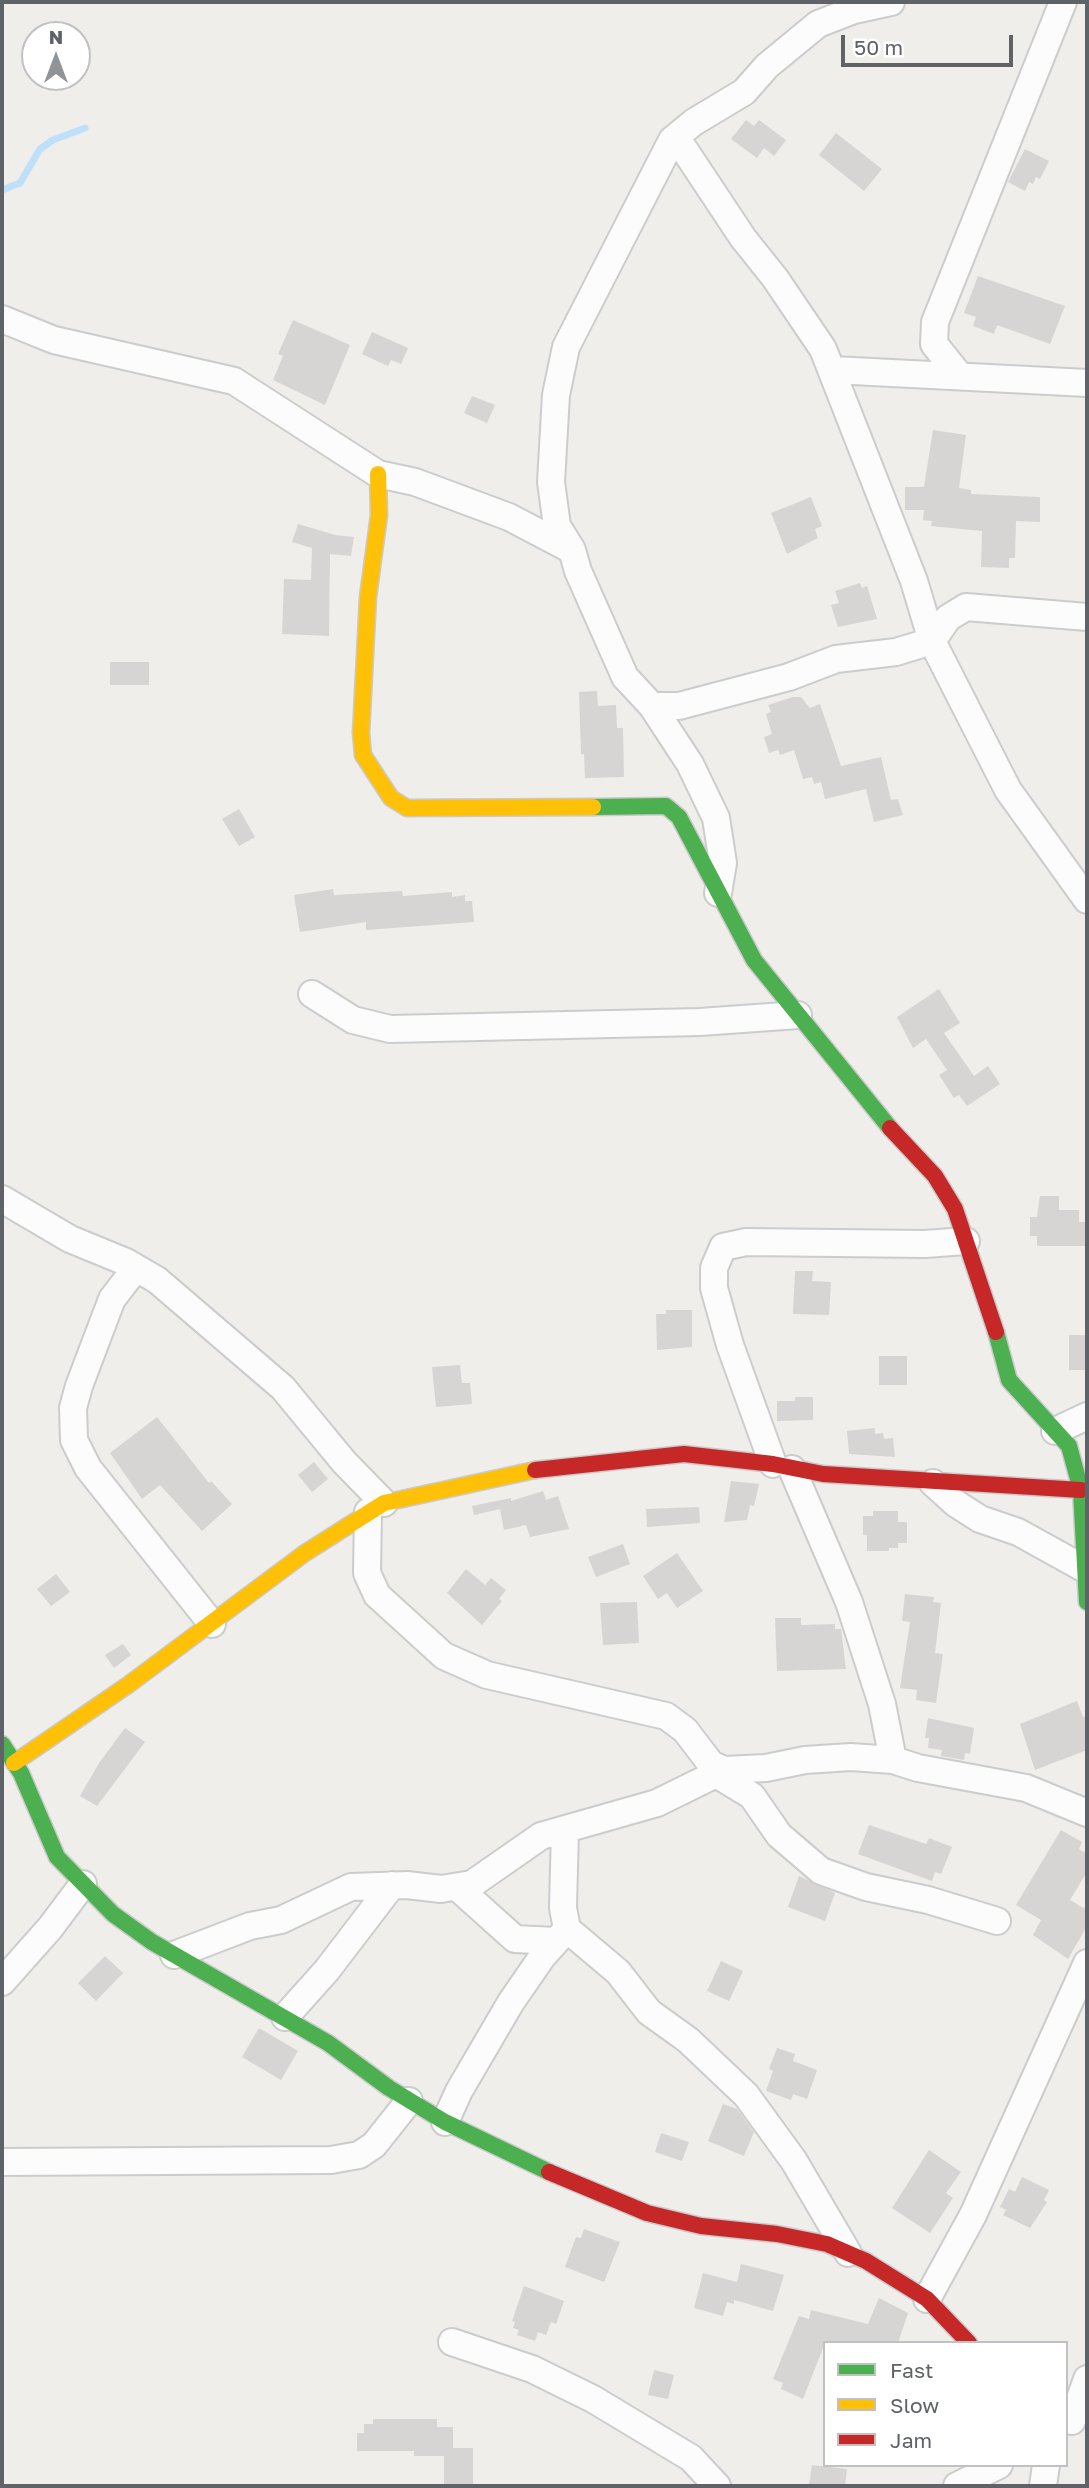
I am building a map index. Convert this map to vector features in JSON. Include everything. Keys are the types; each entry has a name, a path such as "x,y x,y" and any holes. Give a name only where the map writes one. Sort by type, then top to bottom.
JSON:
{"street":[{"path":"718,894 723,863 716,818 690,764 652,706 625,677 572,550 557,526 551,482 556,395 566,347 606,273 627,222 676,137 694,122 744,92 768,66 818,24 854,10 891,2"},
{"path":"959,375 934,344 936,322 1035,77 1057,10 1063,2"},
{"path":"676,137 743,239 775,278 823,349 914,581 932,641 1008,790 1077,871 1087,900"},
{"path":"2,319 54,340 234,381 378,474 415,482 509,517 572,550"},
{"path":"833,370 1087,383"},
{"path":"378,474 379,515 369,597 361,733 363,754 391,798 407,808 666,806 679,817 754,960 876,1113 936,1175 955,1209 993,1321 1009,1380 1069,1446 1081,1490 1083,1568 1087,1602"},
{"path":"652,706 679,706 789,677 836,660 896,652 932,641 948,618 966,607 1087,617"},
{"path":"312,994 353,1020 390,1029 700,1022 798,1015"},
{"path":"2,1199 70,1239 158,1280 283,1388 344,1462 376,1508 367,1573 371,1586 377,1595 444,1656 487,1675 666,1716 685,1730 711,1764 752,1797 779,1835 821,1871 866,1887 928,1900 997,1921"},
{"path":"893,1760 882,1704 849,1602 783,1466 730,1345 714,1288 714,1268 723,1247 746,1242 925,1244 966,1241"},
{"path":"136,1268 112,1299 79,1386 73,1408 74,1440 88,1468 212,1624"},
{"path":"1055,1431 1087,1416"},
{"path":"967,2341 927,2299 866,2261 848,2253 827,2244 777,2234 701,2225 648,2213 558,2178 445,2122 409,2101 328,2043 174,1955 113,1914 57,1857 21,1773 6,1754 212,1624 305,1553 376,1508 548,1467 684,1454 933,1483 1081,1490"},
{"path":"933,1483 955,1503 980,1519 1018,1532 1083,1568"},
{"path":"174,1955 250,1926 281,1920 351,1887 392,1885 441,1889 472,1884 531,1842 565,1829 657,1802 720,1772 766,1768 805,1760 850,1757 893,1760 918,1768 1026,1788 1087,1813"},
{"path":"445,2122 459,2091 511,2002 562,1935 565,1829"},
{"path":"2,1982 50,1928 83,1884"},
{"path":"285,2017 327,1970 392,1885"},
{"path":"457,1886 515,1939 562,1935 618,1972 649,2012 688,2040 746,2095 794,2161 848,2253"},
{"path":"927,2299 973,2215 1087,1963"},
{"path":"2,2162 331,2160 359,2155 374,2145 409,2101"},
{"path":"452,2342 532,2369 593,2399 691,2458 715,2485"},
{"path":"1075,2422 1087,2379"},
{"path":"957,2486 995,2467"},
{"path":"1043,2486 1046,2467"}],"building":[{"path":"746,120 754,126 759,120 786,140 774,156 764,148 757,158 731,139"},
{"path":"836,133 882,169 864,191 819,155"},
{"path":"1025,149 1049,161 1040,179 1036,177 1033,184 1029,182 1025,191 1008,182"},
{"path":"978,276 1065,306 1050,344 997,325 994,334 973,326 976,317 964,313"},
{"path":"293,320 350,345 325,405 273,380 283,356 278,354"},
{"path":"372,332 408,348 401,364 391,360 388,366 362,354"},
{"path":"472,396 495,405 487,423 464,413"},
{"path":"933,430 966,435 959,488 971,490 971,494 1040,497 1040,522 1016,521 1015,558 1009,558 1009,568 981,567 982,531 931,526 932,521 923,520 924,510 905,510 905,487 924,487"},
{"path":"811,497 822,526 815,529 818,538 787,554 771,513"},
{"path":"298,524 335,535 354,537 351,556 330,554 329,636 282,634 284,579 311,580 312,548 292,542"},
{"path":"860,583 862,588 867,586 877,619 838,627 831,605 839,603 835,591"},
{"path":"110,662 149,662 149,685 110,685"},
{"path":"597,691 598,706 616,705 617,728 623,728 624,777 585,778 584,754 581,754 579,692"},
{"path":"801,697 810,708 820,704 841,766 881,757 891,800 898,799 903,815 874,822 866,789 825,799 821,782 814,784 812,777 803,779 794,750 780,755 778,750 769,753 764,737 772,734 766,714 771,712 768,705"},
{"path":"239,809 255,837 239,846 222,819"},
{"path":"333,889 334,895 402,891 403,896 452,892 452,897 465,895 465,901 472,901 474,922 366,930 366,922 300,932 294,895"},
{"path":"939,989 960,1023 944,1033 974,1076 988,1066 1000,1084 967,1106 959,1095 954,1098 939,1075 947,1070 926,1039 913,1048 897,1017"},
{"path":"1040,1196 1059,1196 1059,1210 1079,1210 1079,1222 1085,1222 1085,1246 1037,1246 1037,1236 1030,1236 1030,1217 1037,1217"},
{"path":"795,1271 813,1271 812,1281 831,1282 829,1315 793,1314"},
{"path":"666,1310 692,1310 692,1347 657,1350 656,1314 666,1314"},
{"path":"1069,1335 1087,1335 1087,1370 1069,1370"},
{"path":"879,1356 907,1356 907,1385 879,1385"},
{"path":"460,1365 462,1383 470,1383 472,1404 436,1407 432,1367"},
{"path":"795,1397 813,1397 813,1420 777,1421 777,1401 795,1401"},
{"path":"157,1417 209,1483 211,1481 232,1504 202,1531 160,1485 142,1499 110,1453"},
{"path":"875,1428 875,1434 883,1433 884,1439 893,1438 895,1457 849,1454 847,1431"},
{"path":"314,1462 328,1479 312,1492 298,1475"},
{"path":"731,1481 759,1484 754,1506 750,1505 747,1520 724,1522"},
{"path":"543,1491 546,1500 558,1496 569,1529 530,1537 526,1525 504,1530 500,1509 474,1515 472,1506 511,1498 511,1501"},
{"path":"699,1507 700,1523 647,1527 646,1509"},
{"path":"873,1511 898,1511 898,1522 907,1522 907,1543 898,1543 898,1548 889,1548 889,1551 867,1551 867,1535 863,1535 863,1516 873,1516"},
{"path":"623,1544 630,1564 596,1577 588,1557"},
{"path":"677,1553 703,1591 677,1608 667,1593 658,1599 643,1576"},
{"path":"466,1569 485,1585 491,1578 506,1590 499,1599 502,1601 482,1625 447,1593"},
{"path":"56,1574 70,1592 51,1606 37,1589"},
{"path":"905,1594 934,1597 933,1602 941,1603 935,1653 943,1654 936,1703 916,1700 917,1690 900,1688 910,1622 902,1621"},
{"path":"637,1602 639,1643 603,1645 600,1603"},
{"path":"775,1618 801,1618 801,1625 835,1624 835,1629 841,1629 846,1669 777,1671"},
{"path":"123,1644 131,1655 114,1668 105,1655"},
{"path":"1077,1701 1083,1717 1087,1716 1087,1750 1035,1770 1020,1724"},
{"path":"928,1718 974,1728 970,1754 965,1753 964,1760 941,1756 942,1750 928,1748 929,1738 925,1738"},
{"path":"125,1728 145,1742 97,1806 80,1796 99,1763"},
{"path":"869,1825 926,1844 929,1838 952,1847 941,1874 935,1872 932,1881 858,1854"},
{"path":"1061,1830 1082,1842 1079,1849 1087,1854 1087,1872 1070,1900 1087,1910 1087,1926 1068,1959 1033,1935 1041,1920 1016,1905"},
{"path":"799,1876 835,1893 825,1921 788,1907"},
{"path":"105,1956 123,1973 96,2001 78,1983"},
{"path":"721,1961 743,1971 729,2001 707,1991"},
{"path":"259,2028 298,2051 281,2080 242,2057"},
{"path":"777,2048 795,2054 793,2061 817,2070 807,2099 793,2094 791,2100 766,2091 773,2071 769,2069"},
{"path":"723,2104 737,2109 754,2132 744,2156 708,2141"},
{"path":"661,2133 689,2142 682,2161 655,2152"},
{"path":"929,2150 961,2172 946,2193 953,2198 930,2233 892,2208"},
{"path":"1022,2177 1049,2190 1044,2200 1047,2202 1030,2228 1003,2215 1006,2210 1000,2207 1009,2189 1015,2192"},
{"path":"584,2229 620,2242 604,2282 565,2267 576,2237 581,2238"},
{"path":"741,2264 784,2275 773,2311 734,2300 734,2304 727,2302 723,2316 694,2308 703,2273 737,2282"},
{"path":"524,2286 564,2301 556,2324 551,2322 546,2335 538,2332 535,2341 517,2335 519,2330 513,2328 515,2322 512,2321"},
{"path":"879,2298 908,2313 899,2341 823,2341 823,2348 803,2399 781,2389 783,2383 773,2379 799,2316 809,2319 811,2310 868,2324"},
{"path":"654,2370 674,2375 668,2399 648,2395"},
{"path":"373,2419 437,2419 437,2427 453,2427 453,2448 473,2448 473,2486 444,2486 444,2456 414,2456 414,2451 357,2451 357,2433 364,2433 364,2424 373,2424"},
{"path":"812,2465 847,2469 845,2486 809,2484"}],"waterway":[{"path":"2,190 20,183 40,149 53,140 85,128"}],"traffic: fast":[{"path":"593,807 666,806 679,817 754,960 890,1128"},
{"path":"996,1332 1009,1380 1069,1446 1081,1490 1087,1602"},
{"path":"2,1744 21,1773 57,1857 113,1914 152,1942 328,2043 389,2088 445,2122 549,2172"}],"traffic: slow":[{"path":"378,474 379,515 368,597 361,733 363,755 391,798 407,808 593,807"},
{"path":"14,1763 128,1685 305,1553 384,1503 535,1470"}],"traffic: jam":[{"path":"890,1128 935,1176 955,1209 996,1332"},
{"path":"535,1470 684,1454 773,1464 823,1474 1081,1490"},
{"path":"549,2172 647,2213 701,2226 777,2234 827,2244 866,2261 927,2299 967,2341"}]}
